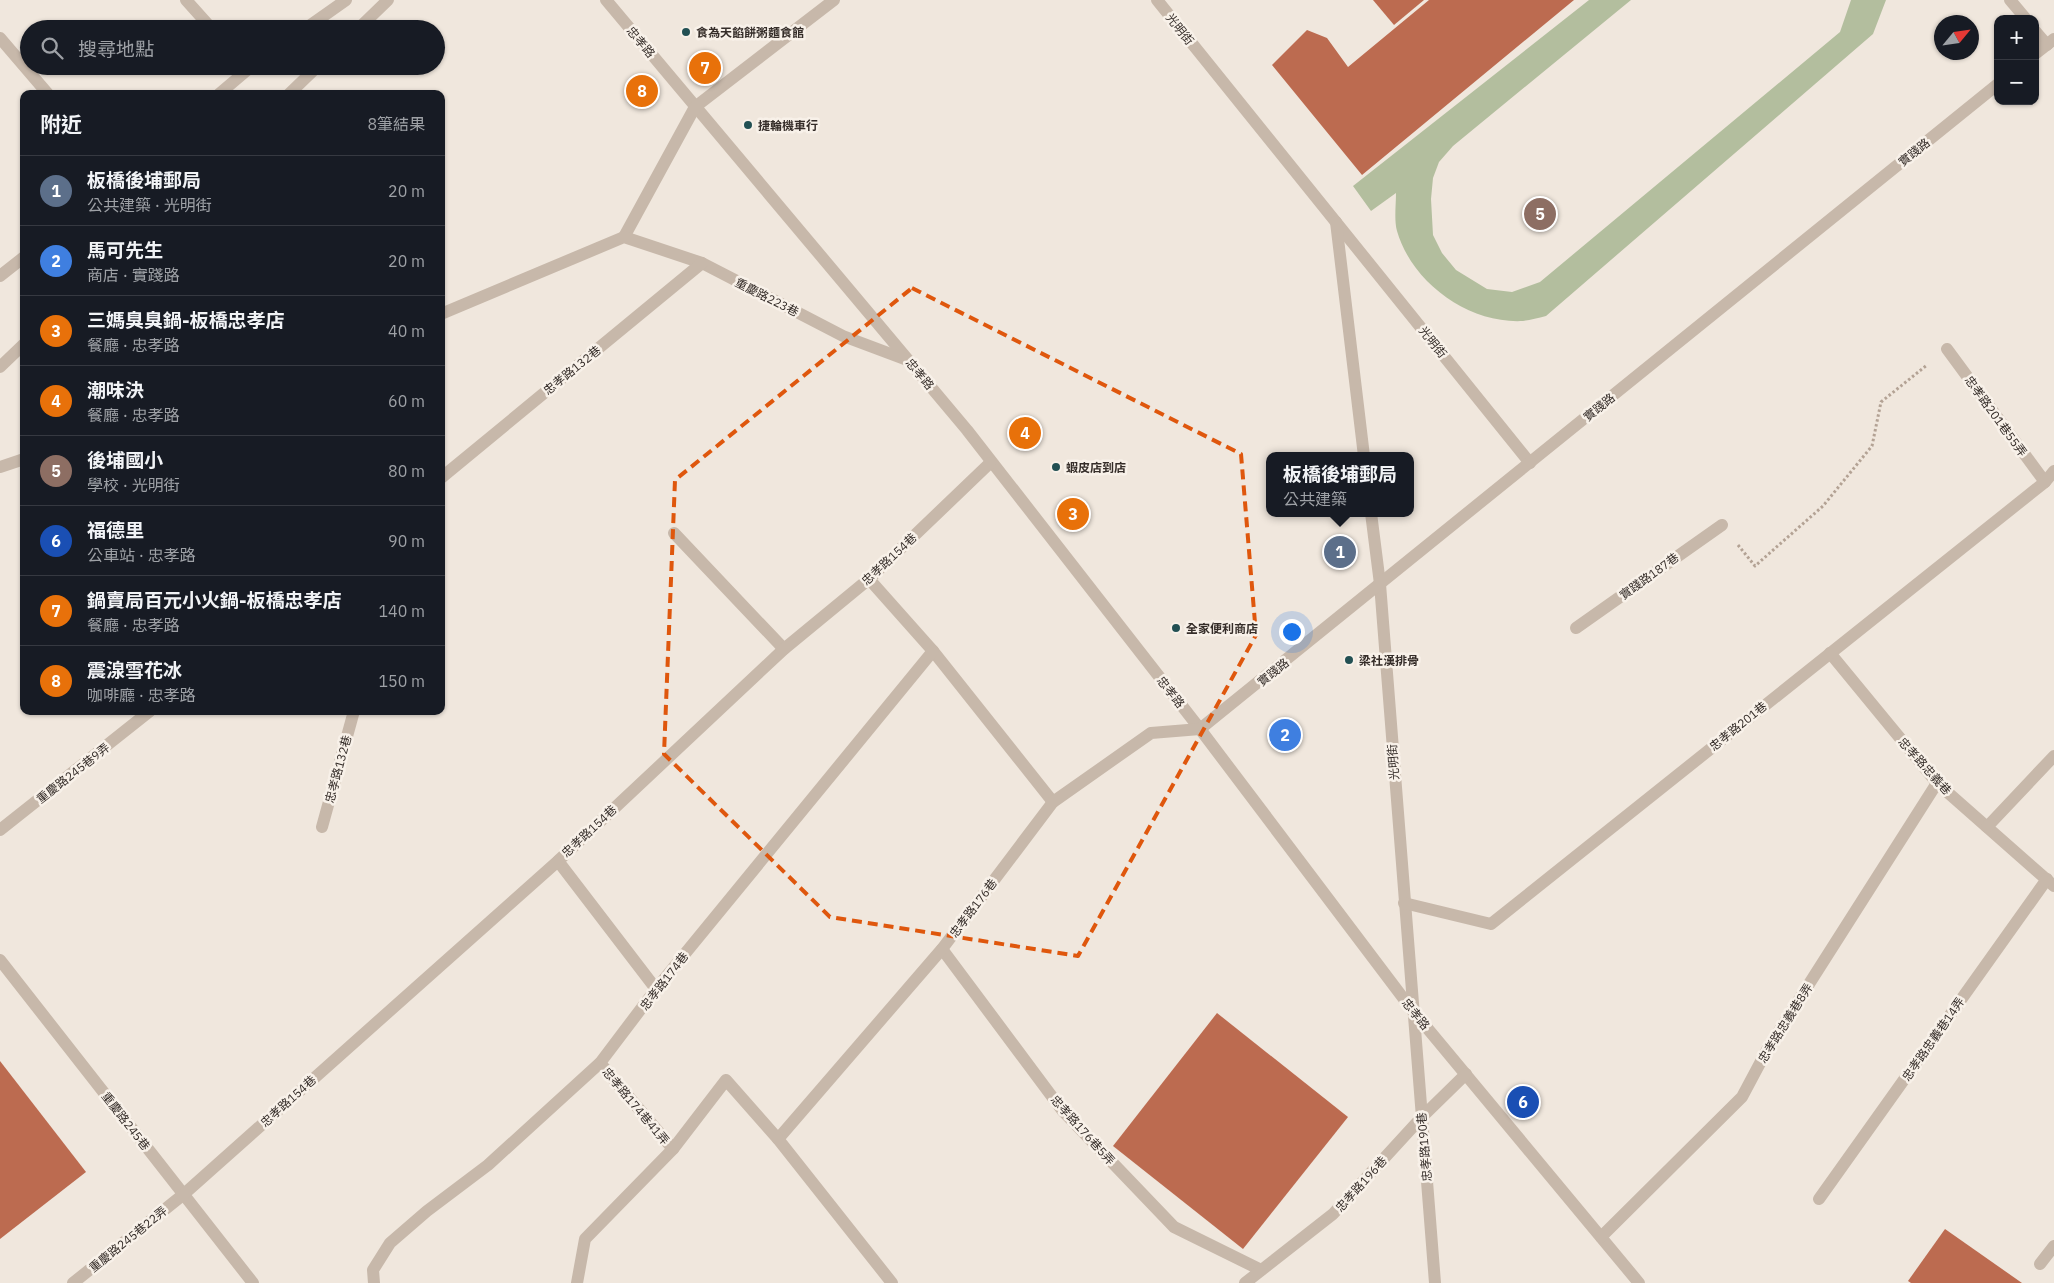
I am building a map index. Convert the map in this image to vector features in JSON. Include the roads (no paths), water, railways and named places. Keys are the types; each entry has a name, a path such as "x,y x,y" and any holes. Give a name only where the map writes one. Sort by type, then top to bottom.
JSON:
{"street":[{"path":"186,0 204,20"},
{"path":"318,20 346,0"},
{"path":"367,20 388,0"},
{"name":"忠孝路","path":"606,0 967,430 990,463 1200,729 1413,1011 1639,1283"},
{"path":"445,312 624,237 695,107 834,0"},
{"name":"光明街","path":"1157,0 1530,463"},
{"path":"2010,0 2023,15"},
{"path":"2039,34 2050,42 2039,51"},
{"path":"0,38 20,61"},
{"path":"32,75 45,90"},
{"path":"223,90 239,75"},
{"path":"293,90 309,75"},
{"name":"實踐路","path":"1200,729 1994,87"},
{"path":"1336,221 1364,452"},
{"name":"重慶路223巷","path":"624,237 702,263 843,336 908,360"},
{"path":"0,276 20,260"},
{"name":"忠孝路132巷","path":"445,475 702,263"},
{"path":"0,367 20,348"},
{"name":"忠孝路201巷55弄","path":"1947,349 2044,482"},
{"path":"0,467 20,460"},
{"name":"忠孝路154巷","path":"184,1194 558,861 784,649 869,578 990,463"},
{"name":"忠孝路201巷","path":"1404,903 1491,924 2044,482 2054,471"},
{"name":"光明街","path":"1372,517 1380,584 1413,1011"},
{"name":"實踐路187巷","path":"1576,628 1722,525"},
{"path":"674,533 784,649"},
{"path":"869,578 933,651 1052,802"},
{"name":"忠孝路174巷","path":"374,1283 373,1270 390,1243 427,1211 488,1166 600,1064 656,989 933,651"},
{"name":"忠孝路忠義巷","path":"1830,653 1937,783 2050,883"},
{"name":"重慶路245巷9弄","path":"0,830 145,715"},
{"name":"忠孝路132巷","path":"322,827 353,715"},
{"name":"忠孝路176巷","path":"778,1139 942,949 1052,802 1151,733 1200,729"},
{"path":"1986,827 2054,756"},
{"name":"忠孝路忠義巷8弄","path":"1601,1237 1742,1097 1767,1050 1937,783"},
{"path":"558,861 656,989"},
{"name":"忠孝路忠義巷14弄","path":"1819,1199 2050,883"},
{"name":"忠孝路176巷5弄","path":"942,949 1062,1110 1174,1227 1261,1270"},
{"name":"重慶路245巷","path":"0,960 253,1283"},
{"name":"忠孝路190巷","path":"1413,1011 1435,1283"},
{"name":"忠孝路174巷41弄","path":"600,1064 673,1149"},
{"name":"忠孝路196巷","path":"1245,1283 1333,1214 1421,1118 1466,1074"},
{"path":"577,1283 584,1239 673,1149 726,1080 778,1139 892,1283"},
{"name":"重慶路245巷22弄","path":"73,1283 184,1194"},
{"path":"2040,1264 2054,1246"}],"place":[{"name":"食為天餡餅粥麵食館","path":"686,32"},
{"name":"鍋賣局百元小火鍋-板橋忠孝店","path":"705,68"},
{"name":"震湶雪花冰","path":"642,91"},
{"name":"捷輪機車行","path":"748,125"},
{"name":"後埔國小","path":"1540,214"},
{"name":"潮味決","path":"1025,433"},
{"name":"蝦皮店到店","path":"1056,467"},
{"name":"三媽臭臭鍋-板橋忠孝店","path":"1073,514"},
{"name":"板橋後埔郵局","path":"1340,552"},
{"name":"全家便利商店","path":"1176,628"},
{"name":"梁社漢排骨","path":"1349,660"},
{"name":"馬可先生","path":"1285,735"},
{"name":"福德里","path":"1523,1102"}]}
